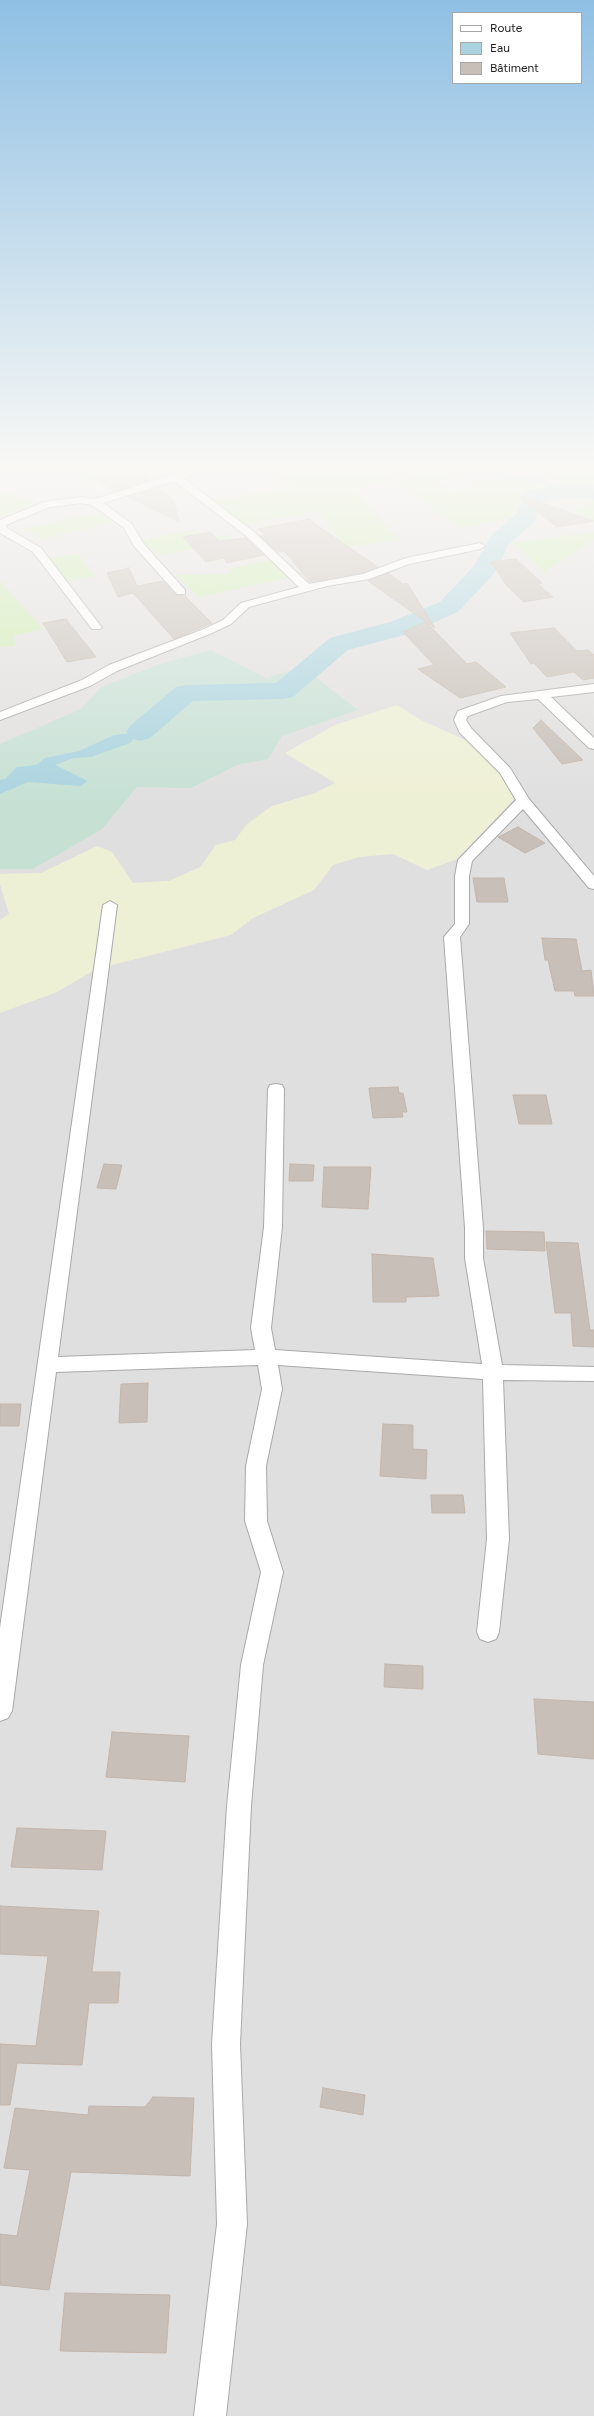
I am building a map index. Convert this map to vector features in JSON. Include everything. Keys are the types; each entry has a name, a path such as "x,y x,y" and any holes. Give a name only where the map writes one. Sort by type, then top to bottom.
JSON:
{"street":[{"path":"59,579 96,628"},
{"path":"169,579 181,592"},
{"path":"297,579 307,588"},
{"path":"0,716 86,683 113,668 208,631 227,622 245,605 307,588 356,579"},
{"path":"594,688 505,699 462,714 460,720 465,730 505,771 523,801 594,885"},
{"path":"540,694 594,745"},
{"path":"488,1632 498,1538 493,1372 474,1258 474,1228 452,937 462,924 462,876 465,860 523,801"},
{"path":"0,1711 110,906"},
{"path":"210,2416 232,2224 226,2044 239,1806 252,1665 272,1572 256,1521 256,1466 272,1389 261,1328 273,1227 276,1089"},
{"path":"47,1366 266,1357 493,1372 594,1374"}],"shaded area":[{"path":"0,579 594,579 594,2416 0,2416"}],"green space":[{"path":"66,579 80,579 68,581"},
{"path":"179,579 284,579 199,597"},
{"path":"0,581 43,629 14,636 15,646 0,647"},
{"path":"211,650 266,678 292,670 314,676 358,710 282,736 268,759 237,765 191,788 137,787 102,829 33,869 0,869 0,744 81,709 101,687 160,664"},
{"path":"397,705 421,720 474,744 508,781 514,799 457,859 427,870 393,854 359,857 333,865 314,890 253,918 231,935 96,969 57,992 0,1013 0,920 9,914 0,884 0,874 41,873 97,846 112,852 133,883 169,881 200,867 216,845 235,840 247,824 272,806 315,793 335,783 285,753 335,725"}],"water":[{"path":"140,732 130,743 91,757 73,758 55,765 88,781 80,786 28,782 0,794 0,780 5,779 17,767 36,765 45,758 79,751 114,735"}],"building":[{"path":"110,579 134,579 137,586 163,581 176,595 185,596 212,623 174,639 133,593 118,597"},
{"path":"307,579 329,579 310,582"},
{"path":"374,579 396,579 403,584 407,583 435,628 368,581"},
{"path":"502,579 537,579 542,583 538,584 553,597 524,602 507,586"},
{"path":"66,619 96,657 67,662 43,623"},
{"path":"426,622 467,664 476,662 506,687 460,698 418,669 434,665 403,632"},
{"path":"554,628 577,651 588,650 594,655 594,678 583,680 574,672 547,677 534,663 531,664 510,633"},
{"path":"541,720 583,760 562,764 533,728"},
{"path":"518,827 545,843 525,853 498,837"},
{"path":"473,878 504,878 508,902 477,902"},
{"path":"542,938 576,939 582,971 591,970 594,996 575,996 574,991 555,991 548,960 545,960"},
{"path":"398,1087 399,1093 403,1093 407,1112 402,1112 403,1117 373,1118 369,1088"},
{"path":"513,1095 546,1095 552,1124 519,1124"},
{"path":"104,1164 122,1165 116,1189 97,1188"},
{"path":"290,1164 314,1165 313,1181 289,1181"},
{"path":"324,1167 371,1167 368,1209 322,1207"},
{"path":"486,1231 544,1232 545,1251 487,1249"},
{"path":"546,1242 578,1243 590,1330 594,1330 594,1347 573,1346 571,1313 555,1313"},
{"path":"372,1254 433,1258 439,1296 406,1297 406,1302 373,1302"},
{"path":"148,1383 147,1422 119,1423 121,1384"},
{"path":"0,1404 21,1404 19,1426 0,1426"},
{"path":"383,1424 413,1425 413,1449 427,1450 426,1479 380,1476"},
{"path":"431,1495 463,1495 465,1513 432,1513"},
{"path":"385,1664 423,1666 423,1689 384,1687"},
{"path":"534,1699 594,1702 594,1759 538,1754"},
{"path":"112,1732 189,1736 185,1782 106,1777"},
{"path":"17,1828 106,1831 102,1870 11,1867"},
{"path":"0,1906 99,1911 92,1972 120,1972 118,2003 89,2003 82,2065 17,2063 10,2105 0,2105 0,2044 36,2046 48,1956 0,1954"},
{"path":"323,2088 365,2095 363,2115 320,2107"},
{"path":"153,2097 194,2098 190,2176 71,2172 49,2290 0,2285 0,2234 17,2236 30,2170 4,2168 15,2108 88,2115 89,2106 145,2107"},
{"path":"65,2293 170,2295 166,2353 60,2351"}],"waterway":[{"path":"140,732 186,693 283,691 339,644 399,628 449,607 476,579"}]}
